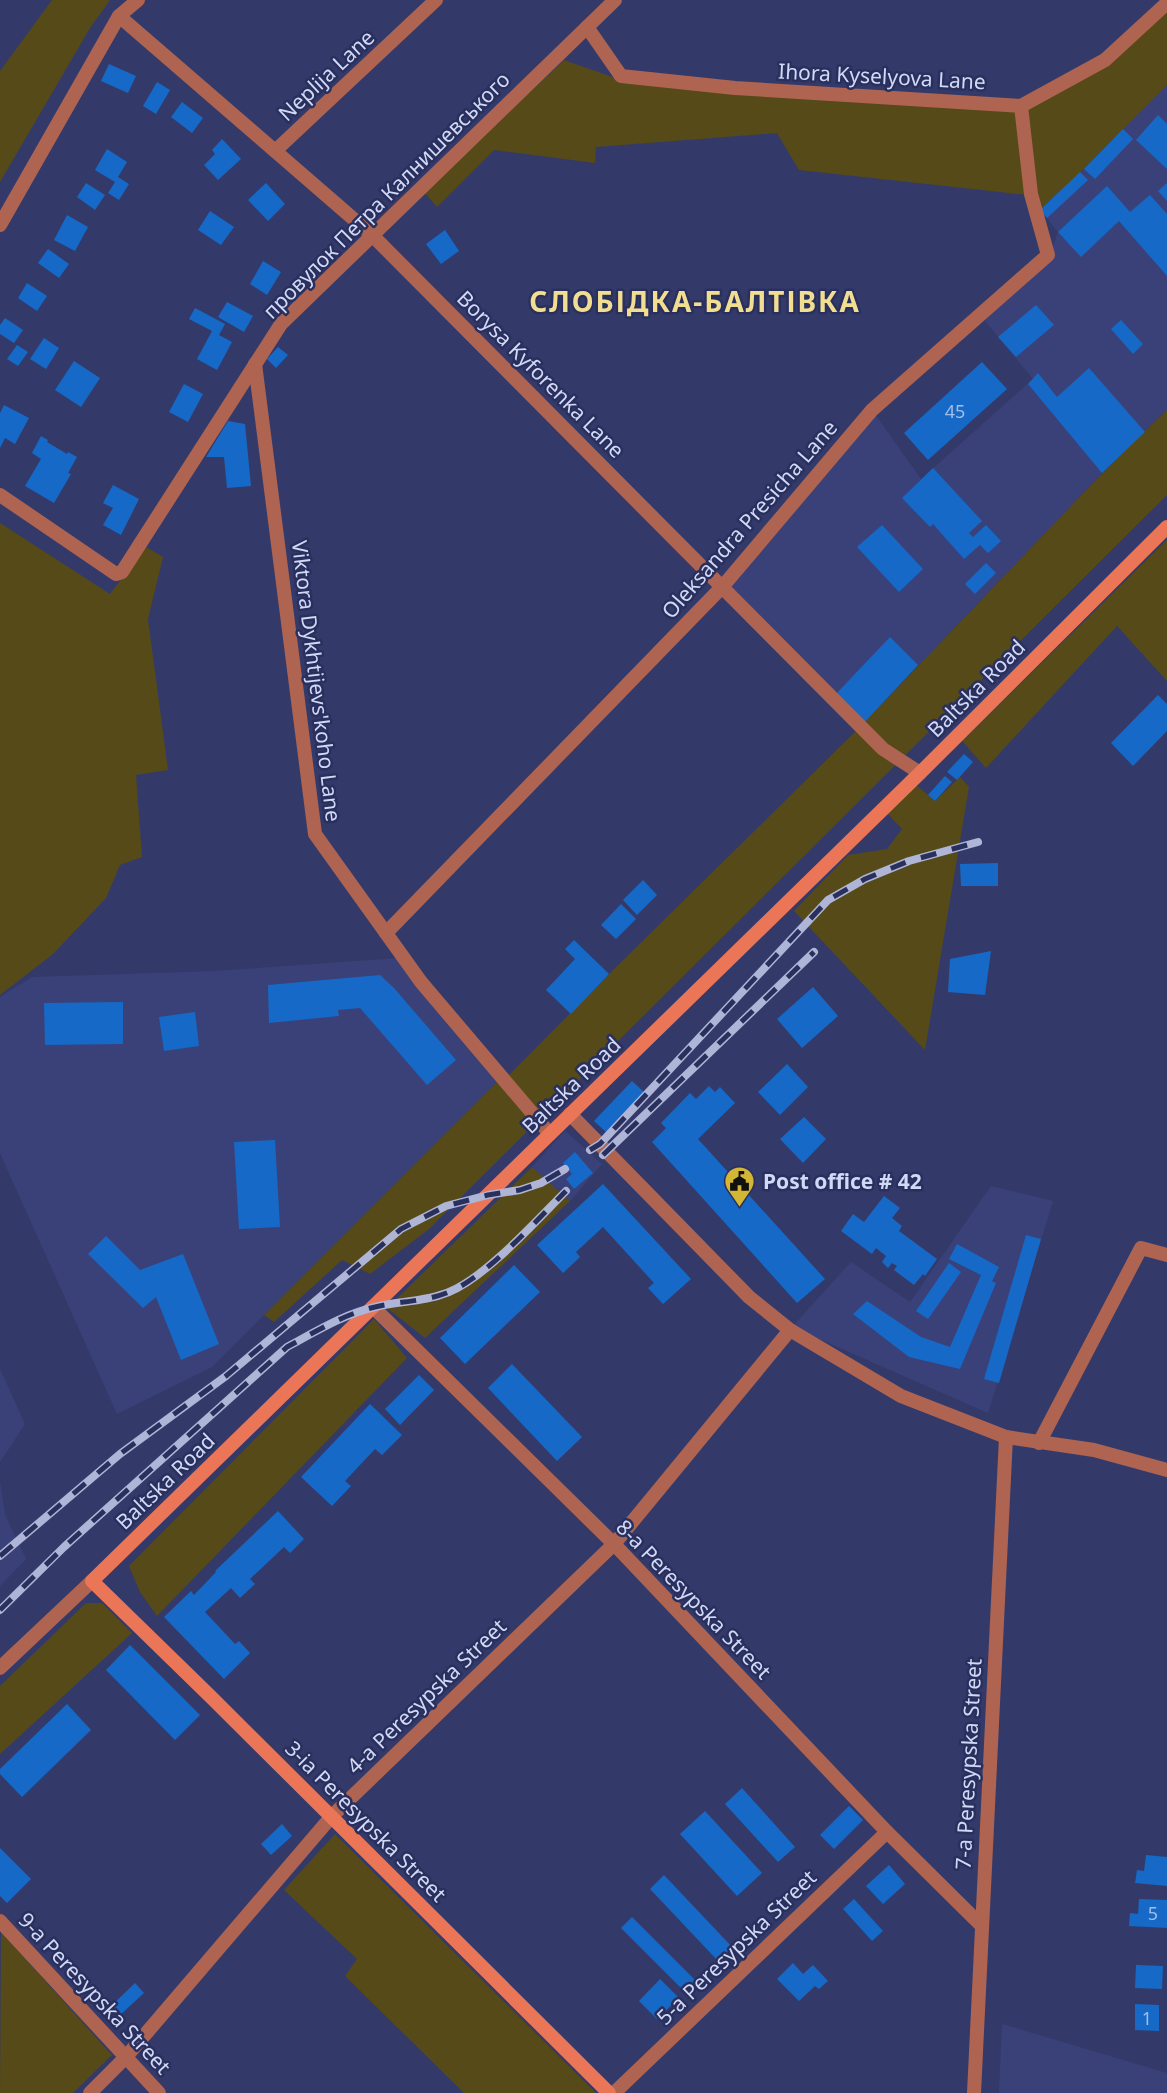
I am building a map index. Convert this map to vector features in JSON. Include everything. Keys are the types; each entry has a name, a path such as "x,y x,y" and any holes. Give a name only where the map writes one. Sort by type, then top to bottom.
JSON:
{"main road":[{"name":"Baltska Road","path":"92,1581 920,773 1167,527"},
{"name":"3-ia Peresypska Street","path":"92,1581 611,2093"}],"street":[{"path":"0,225 119,16 138,0"},
{"name":"Neplija Lane","path":"275,151 436,0"},
{"name":"провулок Петра Калнишевського","path":"0,495 116,574 122,572 281,324 615,0"},
{"path":"1021,106 1105,60 1167,3"},
{"name":"Borysa Kyforenka Lane","path":"119,16 372,235 883,749 920,773"},
{"name":"Ihora Kyselyova Lane","path":"587,27 621,76 735,89 1021,106"},
{"name":"Oleksandra Presicha Lane","path":"386,933 723,586 872,410 1048,256 1031,194 1021,106"},
{"name":"Viktora Dykhtijevs'koho Lane","path":"255,364 315,834 421,982 550,1134"},
{"path":"570,1114 749,1297 790,1330 901,1395 1006,1437 1094,1450 1167,1470"},
{"path":"1039,1443 1141,1248 1167,1255"},
{"name":"8-a Peresypska Street","path":"373,1307 614,1544 887,1832 981,1925"},
{"name":"4-a Peresypska Street","path":"90,2093 125,2058 331,1816 614,1544 790,1330"},
{"name":"7-a Peresypska Street","path":"974,2093 1006,1437"},
{"name":"Baltska Road","path":"0,1668 92,1581"},
{"name":"5-a Peresypska Street","path":"611,2093 887,1832"},
{"name":"9-a Peresypska Street","path":"0,1921 159,2093"}],"shaded area":[{"path":"52,0 110,0 90,28 0,182 0,71"},
{"path":"1167,8 1167,85 1040,210 1026,110"},
{"path":"564,60 621,80 1019,109 1028,195 799,170 777,133 596,147 595,163 494,150 437,207 424,192"},
{"path":"1167,85 1167,410 1112,463 863,724 727,585 874,413 921,479 1033,379 981,316 1049,257 1058,232 1040,210"},
{"path":"1167,410 1167,495 429,1229 370,1274 342,1260 274,1322 264,1315 501,1078 507,1077 857,730 1112,463"},
{"path":"0,523 110,594 146,547 163,557 148,619 168,770 136,775 142,857 120,865 106,898 53,954 0,995"},
{"path":"1167,540 1167,681 1117,626 986,768 962,741"},
{"path":"960,777 969,787 925,1050 794,911 848,855 887,849 902,829 887,813 915,784 935,801"},
{"path":"400,958 501,1078 212,1367 117,1414 0,1153 0,997 32,977 217,971"},
{"path":"565,1131 602,1164 570,1201 532,1167"},
{"path":"532,1167 570,1201 425,1338 387,1308"},
{"path":"991,1186 1053,1201 988,1413 792,1327 851,1262 910,1302"},
{"path":"374,1319 407,1358 157,1616 140,1592 129,1566"},
{"path":"0,1369 25,1424 0,1462"},
{"path":"0,1481 5,1515 26,1559 0,1586"},
{"path":"86,1603 102,1603 132,1633 0,1754 0,1686"},
{"path":"335,1834 596,2093 464,2093 345,1976 357,1959 284,1890"},
{"path":"1,1932 112,2055 73,2093 0,2093"},
{"path":"1002,2024 1167,2073 1167,2093 999,2093"}],"building":[{"path":"109,64 136,76 128,93 101,81"},
{"path":"157,82 170,90 156,114 143,106"},
{"path":"182,102 203,118 192,133 171,117"},
{"path":"1158,115 1167,124 1167,169 1136,140"},
{"path":"1123,129 1133,139 1095,179 1084,169"},
{"path":"222,139 241,159 218,180 204,165 215,154 212,150"},
{"path":"107,149 127,162 118,177 129,184 119,200 108,193 115,182 95,170"},
{"path":"1080,172 1088,180 1047,218 1040,210"},
{"path":"86,183 105,195 95,210 77,197"},
{"path":"266,183 285,204 268,221 248,200"},
{"path":"1167,183 1167,201 1158,191"},
{"path":"1107,186 1130,212 1150,195 1167,214 1167,276 1119,221 1081,257 1058,232"},
{"path":"210,211 234,227 221,245 198,230"},
{"path":"67,215 88,227 75,251 54,240"},
{"path":"445,230 459,251 441,264 426,244"},
{"path":"48,249 69,264 59,278 38,263"},
{"path":"263,261 281,272 267,295 250,284"},
{"path":"27,283 47,296 37,311 18,298"},
{"path":"227,302 253,316 244,332 218,317"},
{"path":"1036,305 1054,325 1016,357 998,337"},
{"path":"195,308 225,324 219,335 232,342 217,370 197,359 212,331 189,319"},
{"path":"5,318 23,330 14,343 0,334 0,325"},
{"path":"1121,320 1143,344 1133,354 1111,329"},
{"path":"44,338 59,348 46,369 30,359"},
{"path":"17,345 28,352 18,366 7,359"},
{"path":"278,347 288,355 276,368 267,359"},
{"path":"74,361 100,378 81,407 55,390"},
{"path":"982,362 1007,389 928,460 904,433"},
{"path":"1089,368 1145,432 1102,473 1028,384 1038,373 1057,397"},
{"path":"184,384 203,394 188,422 169,412"},
{"path":"4,405 29,418 15,444 5,438 0,448 0,413"},
{"path":"228,421 245,424 251,486 227,488 224,457 206,457"},
{"path":"41,436 67,454 68,452 77,457 68,473 71,474 54,503 25,486 41,459 32,453"},
{"path":"933,468 982,521 969,533 973,537 986,525 1001,541 988,553 980,545 964,559 933,524 930,527 902,498"},
{"path":"113,485 139,499 121,535 103,525 113,508 103,503"},
{"path":"882,525 923,569 899,592 857,547"},
{"path":"986,563 996,573 975,594 965,584"},
{"path":"890,637 918,665 863,724 835,695"},
{"path":"1158,695 1167,704 1167,731 1133,766 1111,743"},
{"path":"964,754 973,762 957,780 947,772"},
{"path":"945,776 952,782 935,801 928,795"},
{"path":"998,863 998,886 961,886 960,864"},
{"path":"643,880 657,895 637,915 623,900"},
{"path":"621,904 636,919 616,939 601,925"},
{"path":"574,940 609,974 571,1014 546,990 575,959 565,949"},
{"path":"991,951 985,995 948,992 950,959"},
{"path":"380,975 456,1060 427,1085 360,1008 338,1010 339,1016 269,1023 268,985"},
{"path":"813,987 838,1016 802,1048 777,1019"},
{"path":"123,1002 123,1044 45,1045 44,1003"},
{"path":"195,1012 199,1046 164,1051 159,1017"},
{"path":"787,1064 808,1087 780,1115 758,1092"},
{"path":"632,1081 644,1092 606,1132 594,1121"},
{"path":"709,1086 715,1092 720,1087 735,1103 698,1139 825,1279 797,1303 652,1142 666,1128 661,1123 690,1093 696,1099"},
{"path":"804,1117 826,1139 803,1163 780,1139"},
{"path":"275,1140 280,1227 239,1229 234,1142"},
{"path":"575,1152 593,1173 574,1189 566,1179 572,1174 563,1163"},
{"path":"603,1184 691,1279 663,1304 648,1288 654,1283 603,1227 576,1252 580,1257 563,1273 537,1245"},
{"path":"884,1196 900,1208 892,1218 902,1226 899,1231 937,1259 925,1276 923,1274 914,1285 894,1270 897,1266 892,1263 888,1268 882,1262 886,1256 876,1248 872,1254 841,1231 853,1214 864,1222"},
{"path":"1026,1235 1041,1239 999,1383 984,1379"},
{"path":"106,1236 140,1270 183,1254 219,1344 181,1360 156,1297 143,1308 88,1254"},
{"path":"957,1244 999,1267 992,1281 996,1283 960,1369 909,1357 853,1314 867,1301 921,1337 950,1347 981,1275 949,1259"},
{"path":"949,1263 961,1272 928,1319 916,1311"},
{"path":"514,1265 540,1292 465,1364 440,1338"},
{"path":"512,1364 582,1437 557,1461 488,1388"},
{"path":"419,1375 434,1390 400,1425 385,1409"},
{"path":"370,1404 402,1435 382,1455 375,1449 345,1481 351,1486 332,1506 301,1477"},
{"path":"278,1511 304,1539 290,1553 284,1547 250,1579 255,1584 240,1598 231,1588 205,1612 235,1644 239,1641 250,1653 224,1679 164,1617 191,1591 194,1595 215,1571"},
{"path":"130,1645 200,1715 175,1740 106,1670"},
{"path":"67,1704 91,1730 22,1797 0,1774 0,1769"},
{"path":"742,1788 795,1847 778,1862 725,1804"},
{"path":"849,1806 863,1820 834,1849 820,1835"},
{"path":"705,1811 762,1873 737,1896 680,1834"},
{"path":"282,1824 292,1836 271,1855 261,1844"},
{"path":"0,1848 31,1879 7,1903 0,1896"},
{"path":"1146,1855 1167,1857 1167,1886 1135,1883 1137,1870 1144,1871"},
{"path":"889,1865 905,1884 883,1904 866,1886"},
{"path":"664,1875 733,1948 719,1962 650,1889"},
{"path":"854,1899 883,1931 872,1941 843,1909"},
{"path":"1139,1899 1167,1900 1167,1928 1129,1926 1130,1913 1138,1914"},
{"path":"632,1917 696,1981 685,1992 621,1928"},
{"path":"793,1963 803,1974 813,1965 828,1981 819,1989 815,1986 799,2001 777,1979"},
{"path":"1136,1965 1163,1966 1162,1989 1135,1988"},
{"path":"660,1979 679,1998 657,2019 639,2001"},
{"path":"135,1983 144,1993 118,2017 109,2008"},
{"path":"1135,2004 1159,2005 1159,2031 1135,2030"}],"railway":[{"path":"590,1150 600,1144 828,900 865,879 909,861 978,842"},
{"path":"603,1155 814,952"},
{"path":"0,1556 120,1454 226,1376 401,1229 446,1206 520,1190 541,1183 565,1169"},
{"path":"0,1610 64,1547 287,1347 363,1310 431,1298 463,1285 510,1247 566,1191"}],"place":[{"name":"Post office # 42","path":"740,1208"}],"district":[{"name":"СЛОБІДКА-БАЛТІВКА","path":"695,301"}]}
